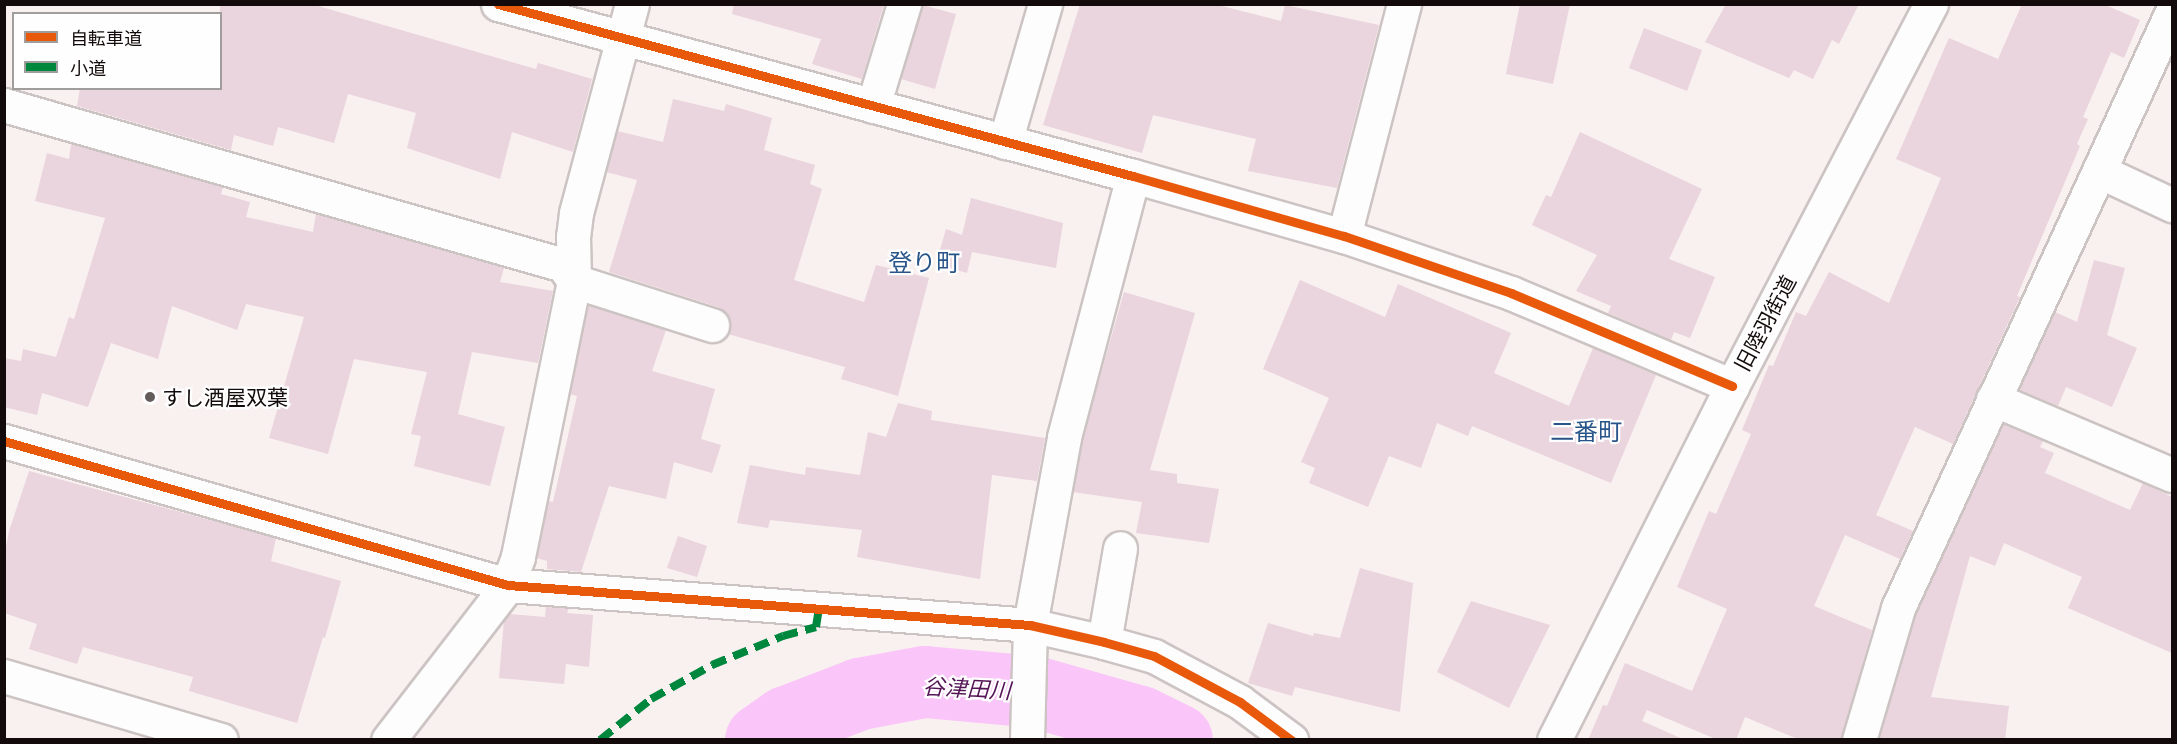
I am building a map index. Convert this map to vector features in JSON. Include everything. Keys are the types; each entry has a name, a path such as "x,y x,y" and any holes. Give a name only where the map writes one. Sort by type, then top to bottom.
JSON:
{"street":[{"path":"498,4 1133,176 1344,236 1512,293 1732,386"},
{"path":"388,740 508,585 518,557 574,281 573,236 576,213 632,4"},
{"path":"873,106 904,4"},
{"path":"1005,142 1044,4"},
{"path":"1344,236 1404,4"},
{"name":"旧陸羽街道","path":"1554,740 1732,386 1931,4"},
{"path":"1859,740 1898,608 2172,12"},
{"path":"4,105 563,265 574,281 711,325"},
{"path":"2099,171 2172,205"},
{"path":"1027,740 1030,625 1064,437 1133,176"},
{"path":"1993,399 2172,475"},
{"path":"4,441 508,585 1030,625 1104,642 1154,656 1240,702 1291,740"},
{"path":"1104,642 1120,548"},
{"path":"4,676 221,740"}],"building":[{"path":"220,4 311,4 536,69 538,63 592,79 573,152 512,132 500,179 407,148 416,113 348,94 334,143 278,127 273,146 234,135 231,150 77,106 80,90 222,90 222,12 220,12"},
{"path":"734,4 884,4 862,79 812,64 821,39 732,14"},
{"path":"1080,4 1214,4 1281,21 1285,5 1379,25 1337,188 1248,171 1256,139 1153,115 1142,153 1043,125"},
{"path":"1520,4 1570,4 1553,84 1506,74"},
{"path":"1726,4 1859,4 1839,44 1832,40 1813,79 1794,70 1789,78 1705,42"},
{"path":"2022,4 2103,4 2140,20 2124,58 2111,52 2083,117 2088,119 2077,144 2080,146 2017,296 2020,297 1953,444 1915,427 1876,515 1913,531 1900,559 1845,535 1814,606 1872,630 1841,740 1800,740 1745,717 1736,740 1718,740 1647,710 1642,721 1685,740 1588,740 1603,705 1607,706 1625,663 1692,691 1727,609 1677,587 1709,511 1716,514 1751,434 1742,430 1769,365 1773,366 1796,312 1806,316 1829,272 1889,303 1941,178 1896,159 1949,38 1998,59"},
{"path":"922,5 956,14 935,89 901,79"},
{"path":"1644,28 1702,50 1687,91 1629,68"},
{"path":"673,99 724,111 726,104 772,118 764,150 815,165 810,184 822,189 794,280 864,302 876,265 929,278 898,396 841,379 845,367 728,334 730,320 718,307 609,272 637,180 606,172 617,131 663,142"},
{"path":"1580,132 1702,189 1669,259 1715,277 1690,338 1674,332 1671,340 1608,313 1611,306 1576,291 1597,255 1532,225 1546,195 1551,197"},
{"path":"71,144 223,187 221,194 250,202 246,217 313,232 316,214 504,268 500,282 553,291 538,363 472,352 458,414 505,427 490,486 414,466 421,436 411,434 427,372 354,359 328,454 269,438 304,317 246,304 237,330 172,306 158,359 111,343 88,407 42,393 37,415 4,407 4,358 21,361 23,349 56,357 69,317 74,319 105,218 35,201 47,153 69,159"},
{"path":"971,198 1063,223 1056,268 972,252 967,273 936,264 946,229 962,235"},
{"path":"2094,260 2125,268 2107,335 2137,348 2112,407 2066,387 2058,406 2019,390 2055,312 2077,322"},
{"path":"1300,280 1385,317 1398,284 1511,333 1494,373 1569,406 1593,348 1656,375 1611,483 1472,426 1468,436 1437,423 1421,468 1389,456 1368,507 1309,483 1315,468 1301,462 1329,398 1263,369"},
{"path":"1124,292 1195,313 1150,470 1177,474 1177,483 1219,489 1209,543 1136,533 1142,502 1073,492 1082,441"},
{"path":"588,305 666,330 652,371 715,389 701,439 721,445 712,473 674,462 666,499 609,486 581,572 547,569 547,561 537,558 548,501 553,502 577,396 570,394"},
{"path":"898,403 932,411 931,420 1045,438 1037,481 992,475 980,579 857,557 862,530 770,520 768,528 737,523 750,465 805,475 806,467 860,475 868,432 886,437"},
{"path":"2003,424 2043,441 2040,447 2054,453 2045,473 2130,510 2143,483 2172,497 2172,653 2068,608 2082,577 2004,543 1995,566 1970,556 1931,697 2009,706 2005,740 1879,740 1916,615"},
{"path":"29,471 276,538 271,561 341,581 297,723 189,691 193,677 83,647 77,664 29,649 37,624 4,613 4,557 9,531"},
{"path":"678,536 707,546 697,577 667,568"},
{"path":"1360,568 1413,583 1400,712 1295,687 1292,696 1248,683 1268,623 1313,636 1314,633 1340,638"},
{"path":"1471,601 1550,625 1509,708 1437,672"},
{"path":"546,607 569,608 567,613 593,615 589,667 566,664 564,684 499,678 504,620 509,614 545,617"}],"waterway":[{"name":"谷津田川","path":"761,740 787,722 860,694 925,682 1035,692 1140,722 1177,740"}],"marked path":[{"path":"600,740 651,699 712,665 783,636 816,627 819,607"}],"cycle path":[{"path":"498,4 1133,176 1344,236 1511,293 1732,386"},
{"path":"4,441 508,585 1030,625 1104,642 1154,656 1240,702 1291,740"}],"place":[{"name":"すし酒屋双葉","path":"150,397"}],"district":[{"name":"登り町","path":"924,262"},
{"name":"二番町","path":"1586,431"}]}
